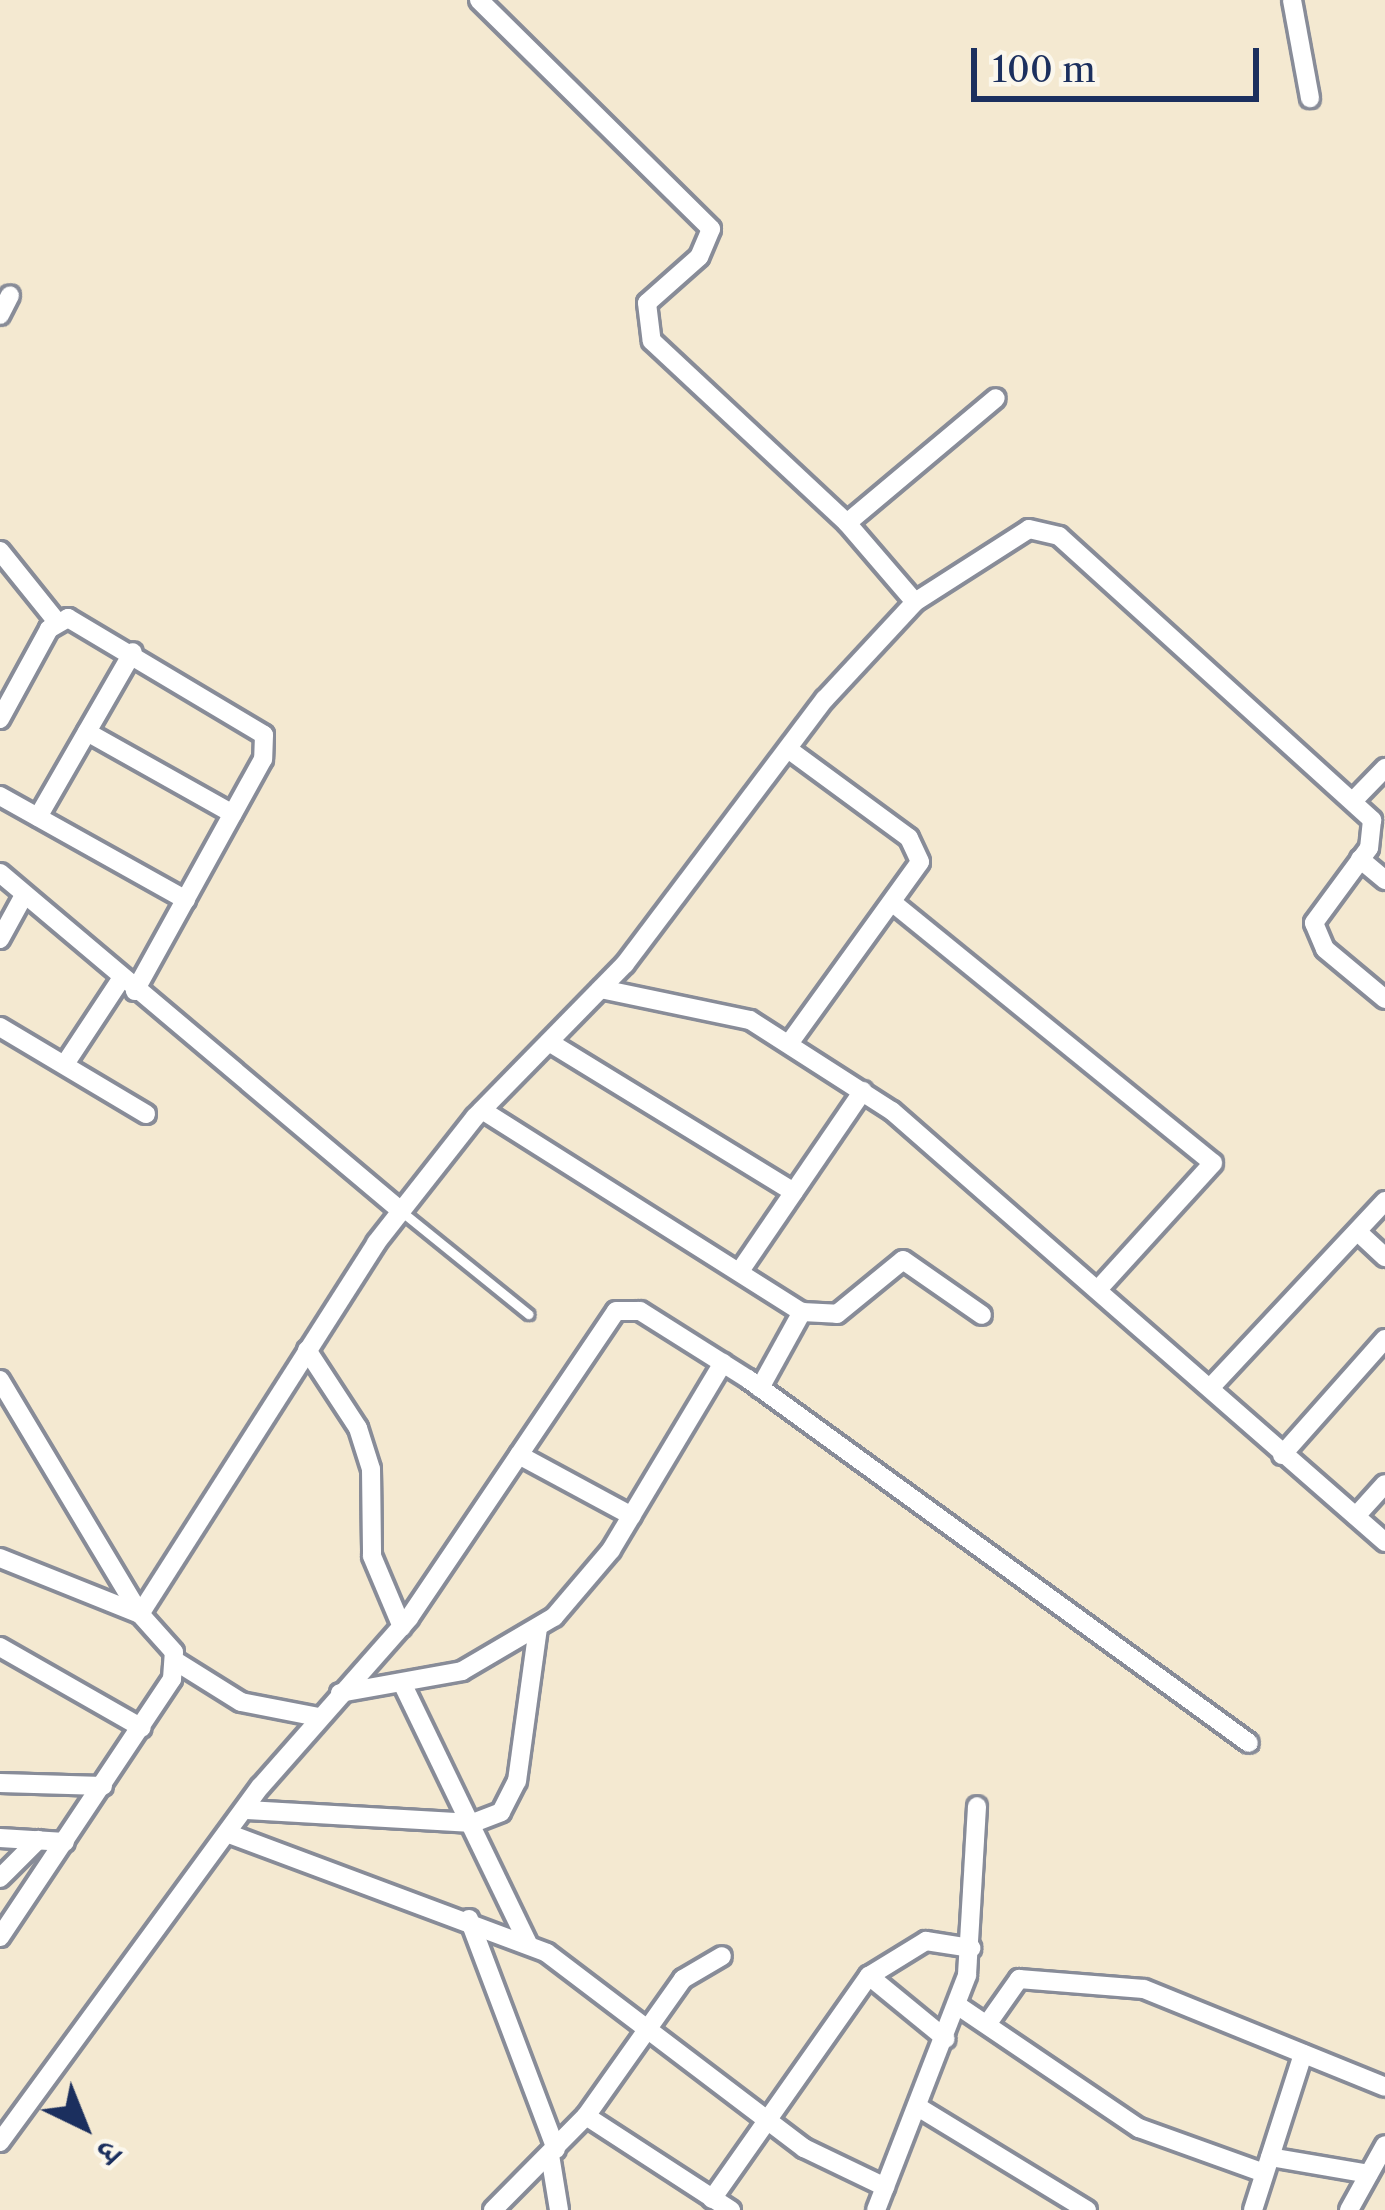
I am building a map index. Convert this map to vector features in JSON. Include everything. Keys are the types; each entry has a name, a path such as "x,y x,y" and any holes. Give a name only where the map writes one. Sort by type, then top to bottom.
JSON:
{"street":[{"path":"479,0 705,219 709,241 647,303 643,327 847,523 915,602"},
{"path":"1292,0 1310,98"},
{"path":"0,315 10,295"},
{"path":"847,523 996,398"},
{"path":"140,1614 401,1211 482,1110 601,989 788,749 915,602 1029,529 1059,536 1354,800 1375,832 1360,860 1319,912 1316,938 1385,999"},
{"path":"0,551 57,622 83,623 264,735 233,814 186,900 128,985 65,1064"},
{"path":"0,719 57,622"},
{"path":"38,817 133,652"},
{"path":"87,732 233,814"},
{"path":"788,749 919,849 893,903 791,1041"},
{"path":"1354,800 1385,768"},
{"path":"0,796 186,900"},
{"path":"1360,860 1385,880"},
{"path":"0,873 401,1211"},
{"path":"0,939 23,896"},
{"path":"893,903 1213,1163 1101,1286"},
{"path":"601,989 725,1011 791,1041 863,1090 1101,1286 1282,1455 1385,1542"},
{"path":"0,1027 146,1114"},
{"path":"549,1042 794,1192"},
{"path":"740,1270 863,1090"},
{"path":"482,1110 802,1312 837,1314 903,1260 982,1315"},
{"path":"1210,1388 1385,1201"},
{"path":"1358,1232 1385,1257"},
{"path":"0,2142 318,1717 402,1627 616,1311 640,1311 760,1388 1249,1744"},
{"path":"760,1388 802,1312"},
{"path":"1282,1455 1385,1339"},
{"path":"308,1350 358,1428 371,1469 372,1556 402,1627"},
{"path":"340,1693 462,1671 538,1628 584,1588 723,1364"},
{"path":"0,1380 140,1614 177,1662 241,1702 318,1717"},
{"path":"519,1455 632,1516"},
{"path":"1356,1516 1385,1484"},
{"path":"0,1558 140,1614"},
{"path":"247,1810 473,1822 510,1803 538,1628"},
{"path":"0,1647 142,1728"},
{"path":"0,1937 142,1728 177,1662"},
{"path":"403,1685 528,1944"},
{"path":"0,1784 103,1786"},
{"path":"876,2210 957,2005 971,1948 976,1805"},
{"path":"232,1835 528,1944 648,2038 768,2122 885,2187"},
{"path":"0,1838 65,1842"},
{"path":"0,1878 38,1840"},
{"path":"469,1919 553,2152 559,2210"},
{"path":"712,2199 869,1976 926,1941 971,1948"},
{"path":"493,2210 586,2116 648,2038 683,1979 722,1957"},
{"path":"869,1976 946,2039"},
{"path":"988,2024 1005,1989 1031,1976 1144,1989 1385,2087"},
{"path":"957,2005 1154,2136 1267,2165 1369,2174"},
{"path":"1253,2210 1303,2054"},
{"path":"918,2107 1085,2209"},
{"path":"586,2116 730,2210"},
{"path":"1349,2210 1385,2145"}],"lane":[{"path":"401,1211 528,1314"}]}
